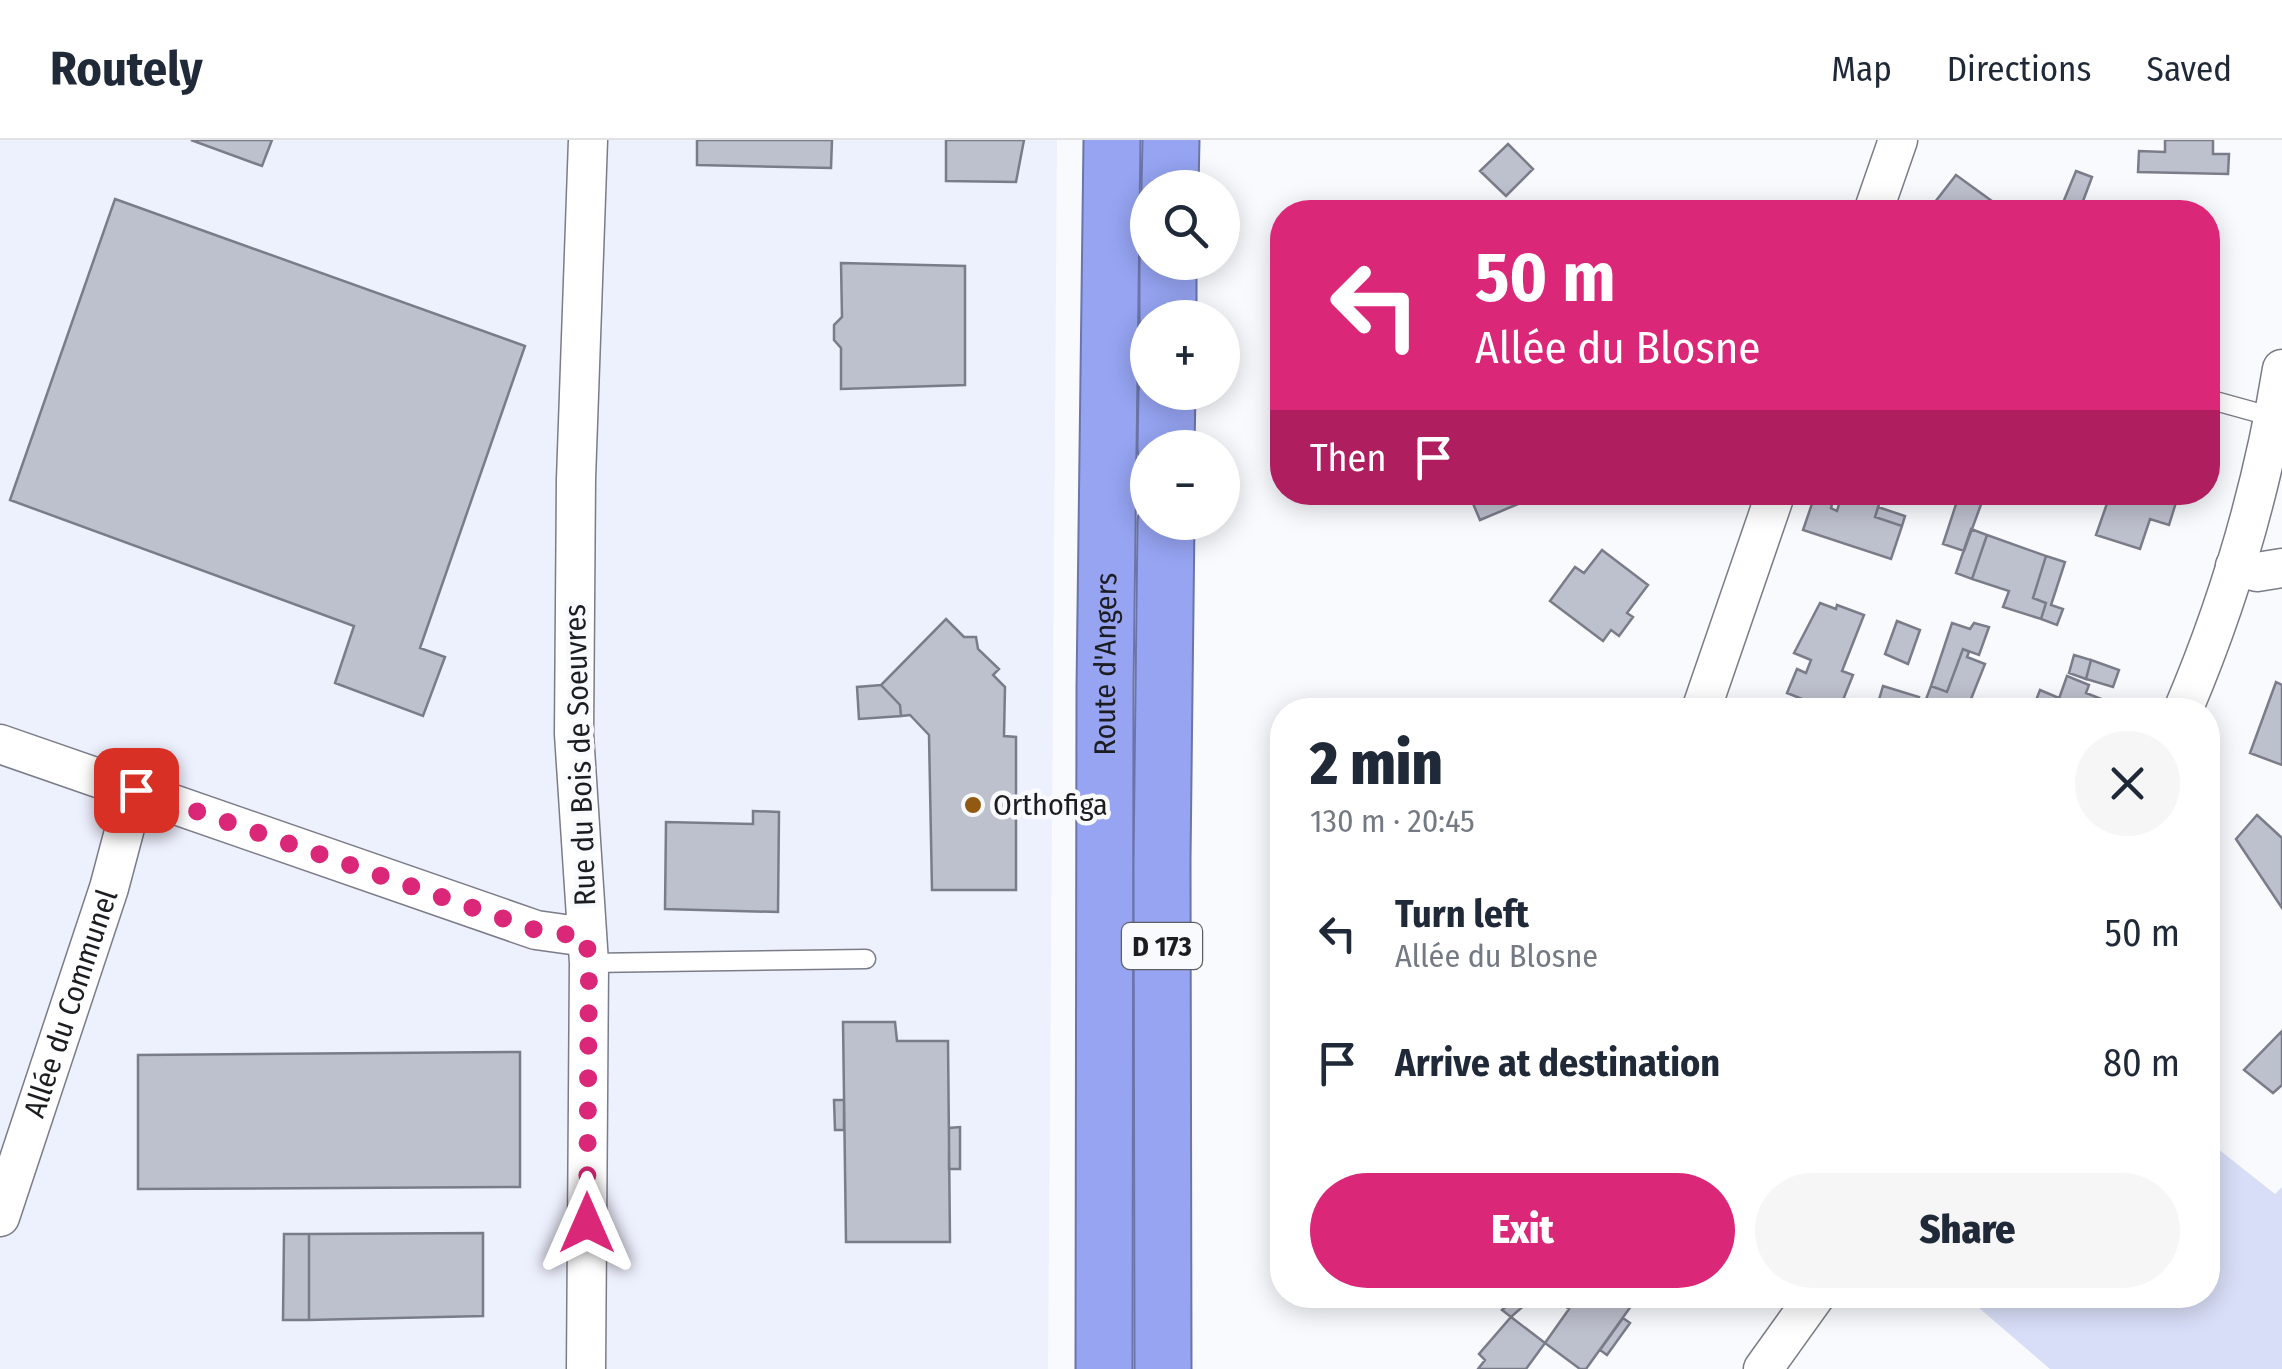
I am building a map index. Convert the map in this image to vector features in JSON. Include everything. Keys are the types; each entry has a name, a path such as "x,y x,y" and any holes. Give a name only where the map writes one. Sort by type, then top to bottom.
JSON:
{"highway":[{"name":"Route d'Angers","path":"1104,1369 1105,709 1112,140"},
{"path":"1170,170 1171,140"},
{"name":"Route d'Angers","path":"1164,1369 1162,860 1166,540"}],"street":[{"name":"Rue du Bois de Soeuvres","path":"586,1369 587,950 574,714 576,479 588,140"},
{"path":"1877,200 1898,140"},
{"path":"2188,698 2212,642 2235,566 2282,368"},
{"path":"1705,698 1772,505"},
{"path":"2235,566 2256,572 2282,568"},
{"path":"0,744 587,950"},
{"name":"Allée du Communel","path":"0,1216 97,926 136,790"},
{"path":"1763,1369 1807,1308"}],"lane":[{"path":"2220,402 2273,416"},
{"path":"587,950 866,960"}],"shaded area":[{"path":"0,140 1057,140 1048,1369 0,1369"},
{"path":"2220,1150 2275,1194 2282,1187 2282,1369 2050,1369 1979,1308 2220,1308"}],"building":[{"path":"191,140 272,140 262,166"},
{"path":"697,140 832,140 831,168 697,165"},
{"path":"946,140 1024,140 1016,182 946,181"},
{"path":"2165,140 2213,140 2213,154 2229,154 2228,174 2138,172 2139,151 2165,152"},
{"path":"1508,144 1533,169 1506,196 1480,171"},
{"path":"2076,171 2092,177 2083,200 2064,200"},
{"path":"1956,175 1990,200 1937,200"},
{"path":"115,199 525,346 420,648 445,657 423,716 335,683 354,626 10,500"},
{"path":"841,263 965,266 965,385 841,389 841,348 834,340 834,325 842,317"},
{"path":"1474,505 1516,505 1480,520"},
{"path":"1812,505 1832,505 1837,511 1839,505 1879,505 1875,517 1902,526 1891,559 1803,530"},
{"path":"1956,505 1981,505 1964,551 1943,544"},
{"path":"2106,505 2175,505 2169,525 2150,519 2140,549 2096,535"},
{"path":"1878,507 1905,516 1902,526 1875,517"},
{"path":"1971,529 1987,535 1972,579 1956,573"},
{"path":"1987,535 2046,556 2033,598 2046,603 2041,619 2003,607 2009,591 1972,579"},
{"path":"1602,550 1648,585 1627,613 1633,617 1619,636 1611,630 1603,641 1550,601 1575,567 1584,573"},
{"path":"2046,556 2065,562 2051,605 2063,609 2057,625 2041,619 2046,603 2033,598"},
{"path":"1820,603 1864,615 1842,671 1853,675 1844,698 1800,698 1787,693 1797,669 1806,673 1811,660 1794,653"},
{"path":"946,619 964,637 976,637 978,649 999,669 993,675 1005,687 1004,736 1016,737 1016,890 932,890 929,735 910,715 901,716 900,705 881,685"},
{"path":"1897,621 1920,630 1908,664 1885,654"},
{"path":"1952,623 1970,629 1974,623 1989,627 1979,655 1963,649 1947,692 1931,686"},
{"path":"1963,649 1969,652 1967,657 1985,664 1971,698 1926,698 1931,686 1947,692"},
{"path":"2074,655 2091,660 2086,679 2069,673"},
{"path":"2091,660 2119,670 2113,687 2086,679"},
{"path":"2067,676 2089,685 2086,693 2099,698 2059,698"},
{"path":"2276,682 2282,685 2282,765 2250,753"},
{"path":"881,685 900,705 901,716 859,719 857,687"},
{"path":"1883,686 1919,697 1919,698 1880,698"},
{"path":"2040,690 2059,698 2037,698"},
{"path":"753,811 779,812 778,912 665,909 666,822 753,824"},
{"path":"2257,815 2282,838 2282,908 2236,839"},
{"path":"843,1022 895,1022 897,1041 948,1041 950,1242 846,1242"},
{"path":"2282,1031 2282,1085 2273,1093 2244,1070"},
{"path":"520,1052 520,1187 138,1189 138,1055"},
{"path":"834,1100 844,1100 844,1130 835,1130"},
{"path":"960,1127 960,1169 949,1169 949,1128"},
{"path":"483,1233 483,1316 309,1320 309,1234"},
{"path":"284,1234 309,1234 309,1320 283,1320"},
{"path":"1504,1308 1521,1308 1511,1317 1502,1310"},
{"path":"1630,1308 1586,1369 1580,1369 1545,1343 1569,1309"},
{"path":"1511,1317 1545,1343 1526,1369 1478,1369 1485,1360 1479,1354"},
{"path":"1623,1318 1630,1323 1607,1355 1600,1350"}],"place":[{"name":"Orthofiga","path":"973,805"}],"route":[{"path":"136,790 536,930 586,937 587,1223"}]}
